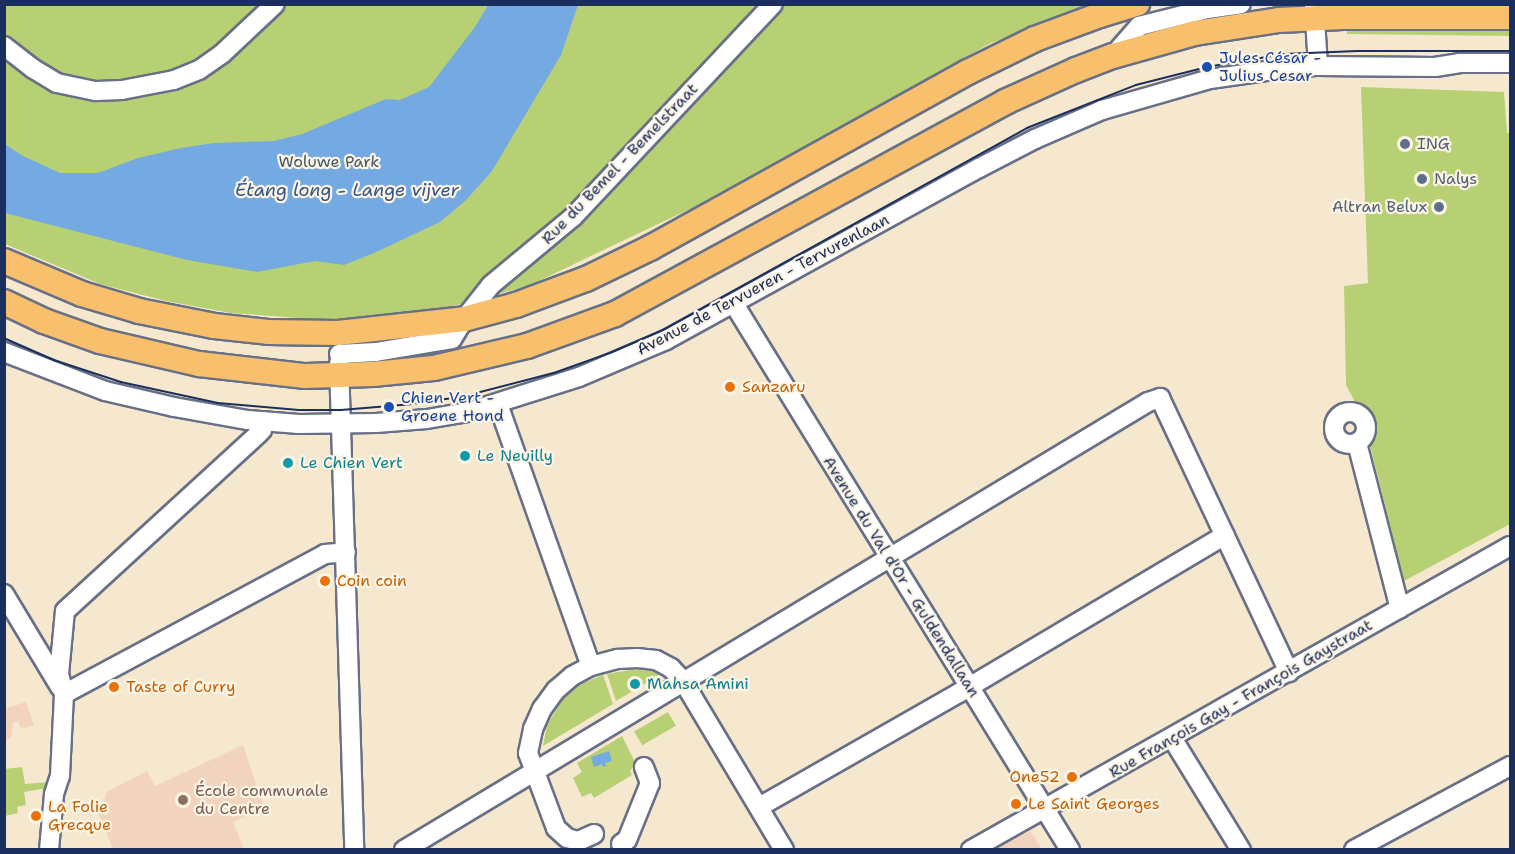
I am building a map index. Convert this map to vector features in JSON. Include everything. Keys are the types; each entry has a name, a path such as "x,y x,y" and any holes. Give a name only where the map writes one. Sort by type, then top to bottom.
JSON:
{"main road":[{"path":"4,302 44,321 100,341 199,364 267,372 339,354 516,305 586,279 652,247 968,72 1035,39 1137,4"},
{"path":"4,261 82,294 140,311 214,326 268,332 404,372 480,358 572,332 615,314 1005,102 1076,70 1113,57 1194,33 1279,20 1314,11 1510,17"}],"street":[{"path":"4,46 32,68 57,83 96,91 122,90 174,80 199,70 223,53 275,4"},
{"name":"Rue du Bemel - Bemelstraat","path":"464,319 491,285 573,217 773,4"},
{"path":"1113,57 1139,26 1207,9 1240,4"},
{"path":"1314,11 1318,66"},
{"name":"Avenue de Tervueren - Tervurenlaan","path":"4,352 105,391 208,414 263,421 342,424 427,419 498,404 628,358 734,304 979,168 1069,123 1145,96 1210,79 1318,66 1435,67 1459,63 1510,63"},
{"name":"Avenue du Val d'Or - Guldendallaan","path":"734,304 889,559 1070,849"},
{"path":"339,354 354,849"},
{"path":"404,849 1148,402 1160,398 1289,672"},
{"path":"498,404 591,666"},
{"path":"49,849 54,794 60,776 64,694 60,674 65,611 262,430 263,421"},
{"path":"1357,443 1400,609"},
{"path":"759,807 969,687 1225,535"},
{"name":"Rue François Gay - François Gaystraat","path":"971,849 1510,546"},
{"path":"64,694 325,554 346,552"},
{"path":"4,594 64,694"},
{"path":"594,834 578,841 567,838 556,828 528,753 533,729 542,709 556,690 572,676 591,666 618,659 656,660 671,668 683,681 784,849"},
{"path":"1172,738 1241,849"},
{"path":"1354,849 1510,766"},
{"path":"621,844 627,840 650,783 644,767"}],"shaded area":[{"path":"5,702 7,708 26,702 34,725 21,729 18,721 13,723 11,738 7,739 5,752"},
{"name":"École communale du Centre","path":"243,745 264,808 233,822 244,849 113,849 97,811 103,808 106,792 147,771 155,786"},
{"path":"1030,831 1042,849 996,849"}],"green space":[{"name":"Woluwe Park","path":"5,5 1094,5 991,43 694,207 528,286 427,313 325,320 231,313 166,301 100,284 5,244"},
{"path":"1510,26 1510,36 1347,34 1347,27"},
{"path":"1361,87 1504,92 1507,133 1510,133 1510,524 1404,581 1363,417 1346,385 1344,286 1368,283"},
{"path":"635,669 657,672 659,675 616,701 607,674"},
{"path":"603,675 613,704 543,746 547,725 563,699 581,684"},
{"path":"668,712 676,726 642,745 634,732"},
{"path":"622,736 636,764 630,771 632,775 594,798 591,793 582,797 573,778 582,772 577,763"},
{"path":"22,767 25,784 49,782 48,788 24,792 26,805 17,807 18,813 5,816 4,769"}],"water":[{"name":"Étang long - Lange vijver","path":"488,5 578,5 561,55 492,171 466,200 440,222 374,253 344,265 315,261 257,272 187,260 5,213 5,144 21,155 60,173 98,173 138,158 181,148 214,143 274,141 302,134 386,99 400,100 429,87 475,27"},
{"path":"609,751 612,761 605,763 606,766 603,767 602,764 594,767 591,757"}],"tram line":[{"path":"4,338 54,360 121,382 218,403 299,410 341,410 413,404 465,396 554,373 610,353 663,330 1027,128 1136,85 1207,67 1284,54 1357,51 1510,51"}],"place":[{"name":"Jules César - Julius Cesar","path":"1207,67"},
{"name":"ING","path":"1405,144"},
{"name":"Nalys","path":"1422,179"},
{"name":"Altran Belux","path":"1439,207"},
{"name":"Sanzaru","path":"730,387"},
{"name":"Chien Vert - Groene Hond","path":"389,407"},
{"name":"Le Neuilly","path":"465,456"},
{"name":"Le Chien Vert","path":"288,463"},
{"name":"Coin coin","path":"325,581"},
{"name":"Mahsa Amini","path":"635,684"},
{"name":"Taste of Curry","path":"114,687"},
{"name":"One52","path":"1072,777"},
{"name":"École communale du Centre","path":"183,800"},
{"name":"Le Saint Georges","path":"1016,804"},
{"name":"La Folie Grecque","path":"36,816"}]}
